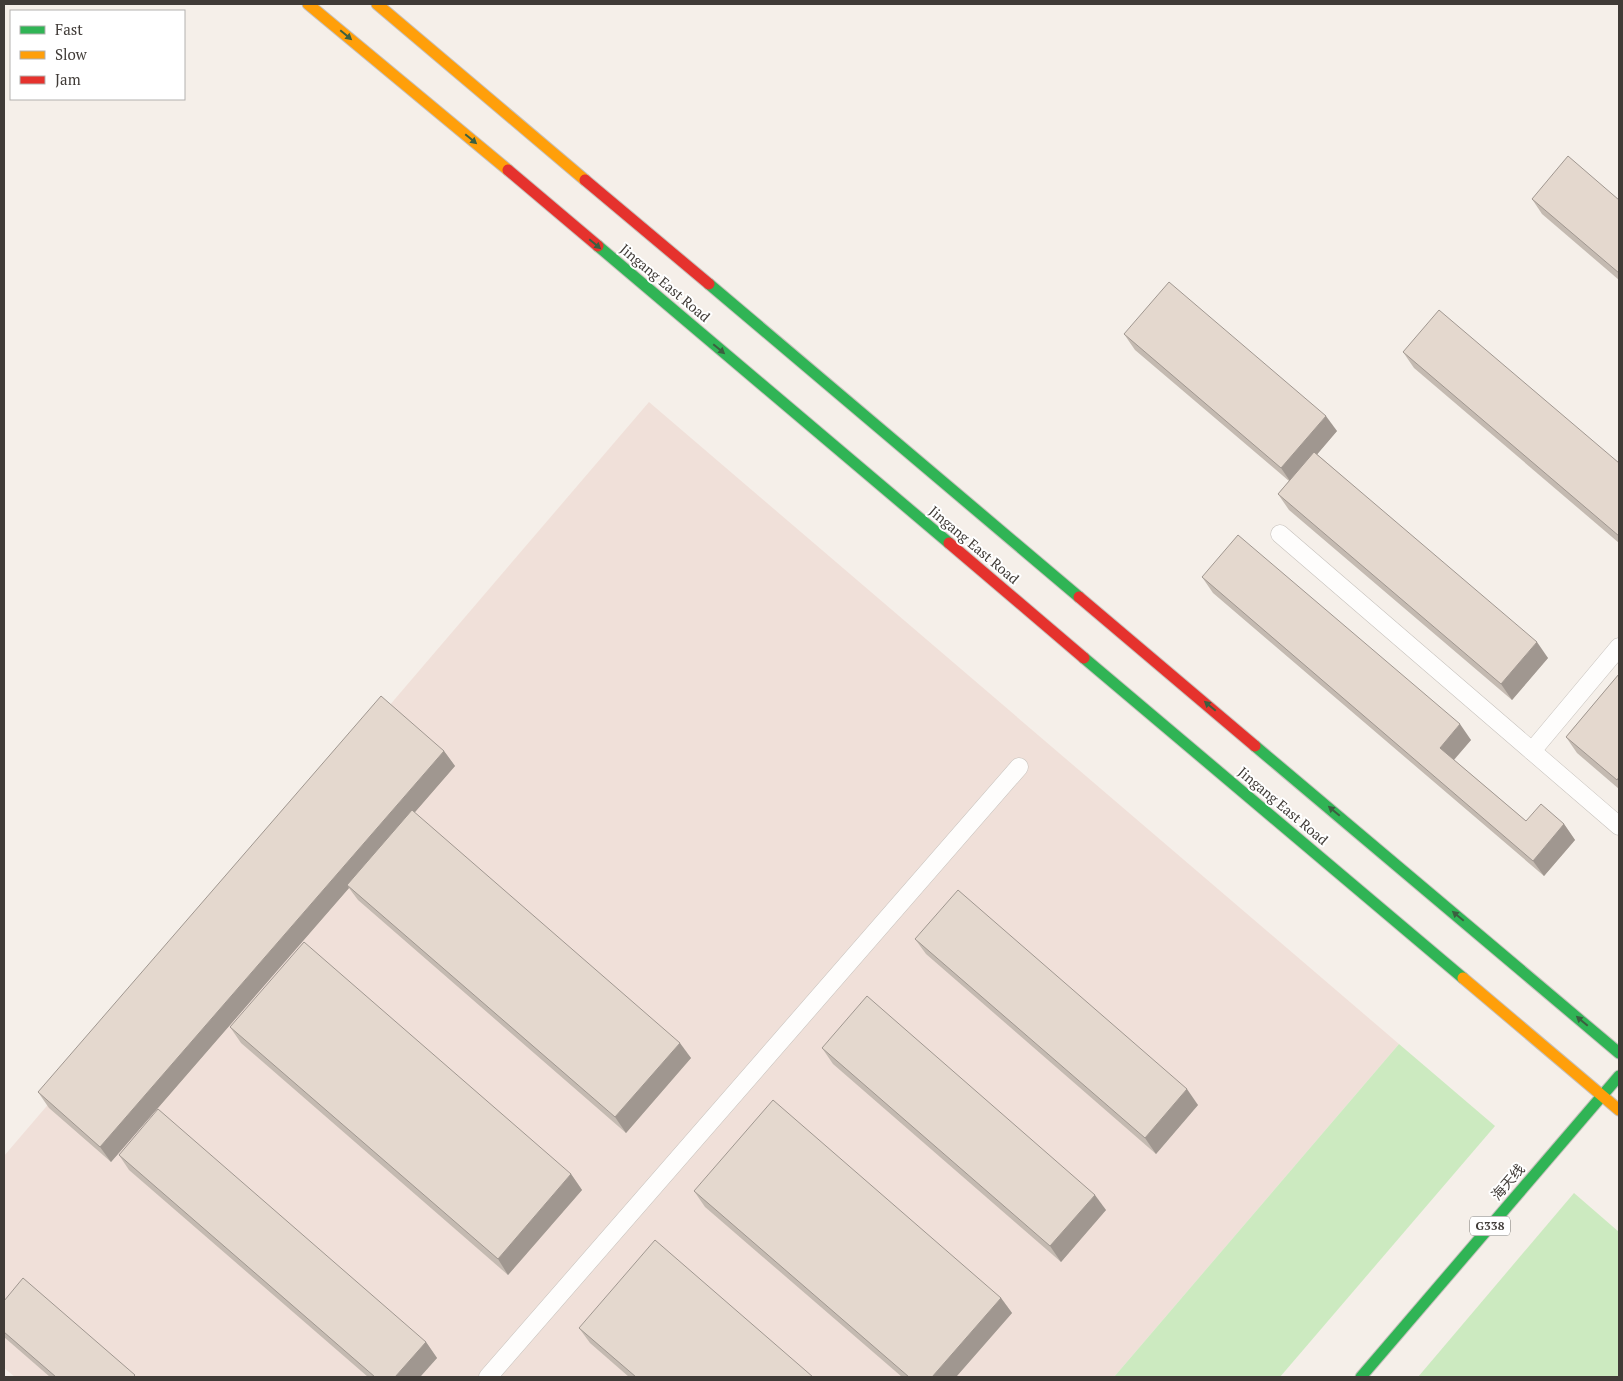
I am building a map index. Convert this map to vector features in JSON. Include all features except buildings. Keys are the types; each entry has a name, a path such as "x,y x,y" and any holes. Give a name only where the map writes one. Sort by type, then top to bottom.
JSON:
{"main road":[{"name":"Jingang East Road","path":"308,4 450,121 1619,1110"},
{"name":"Jingang East Road","path":"377,4 1619,1053"},
{"name":"海天线","path":"1361,1377 1619,1076"}],"lane":[{"path":"1280,534 1619,826"},
{"path":"1532,751 1619,647"},
{"path":"488,1377 1019,767"}],"shaded area":[{"path":"649,402 1399,1044 1114,1377 15,1377 4,1368 4,1156"}],"green space":[{"path":"1399,1044 1495,1126 1280,1377 1114,1377"},
{"path":"1574,1193 1619,1232 1619,1377 1418,1377"}],"traffic: fast":[{"path":"598,246 949,543"},
{"path":"709,284 1079,597"},
{"path":"1084,658 1463,978"},
{"path":"1255,746 1619,1053"},
{"path":"1361,1377 1619,1076"}],"traffic: slow":[{"path":"308,4 508,170"},
{"path":"377,4 585,180"},
{"path":"1463,978 1619,1110"}],"traffic: jam":[{"path":"508,170 598,246"},
{"path":"585,180 709,284"},
{"path":"949,543 1084,658"},
{"path":"1079,597 1255,746"}]}
